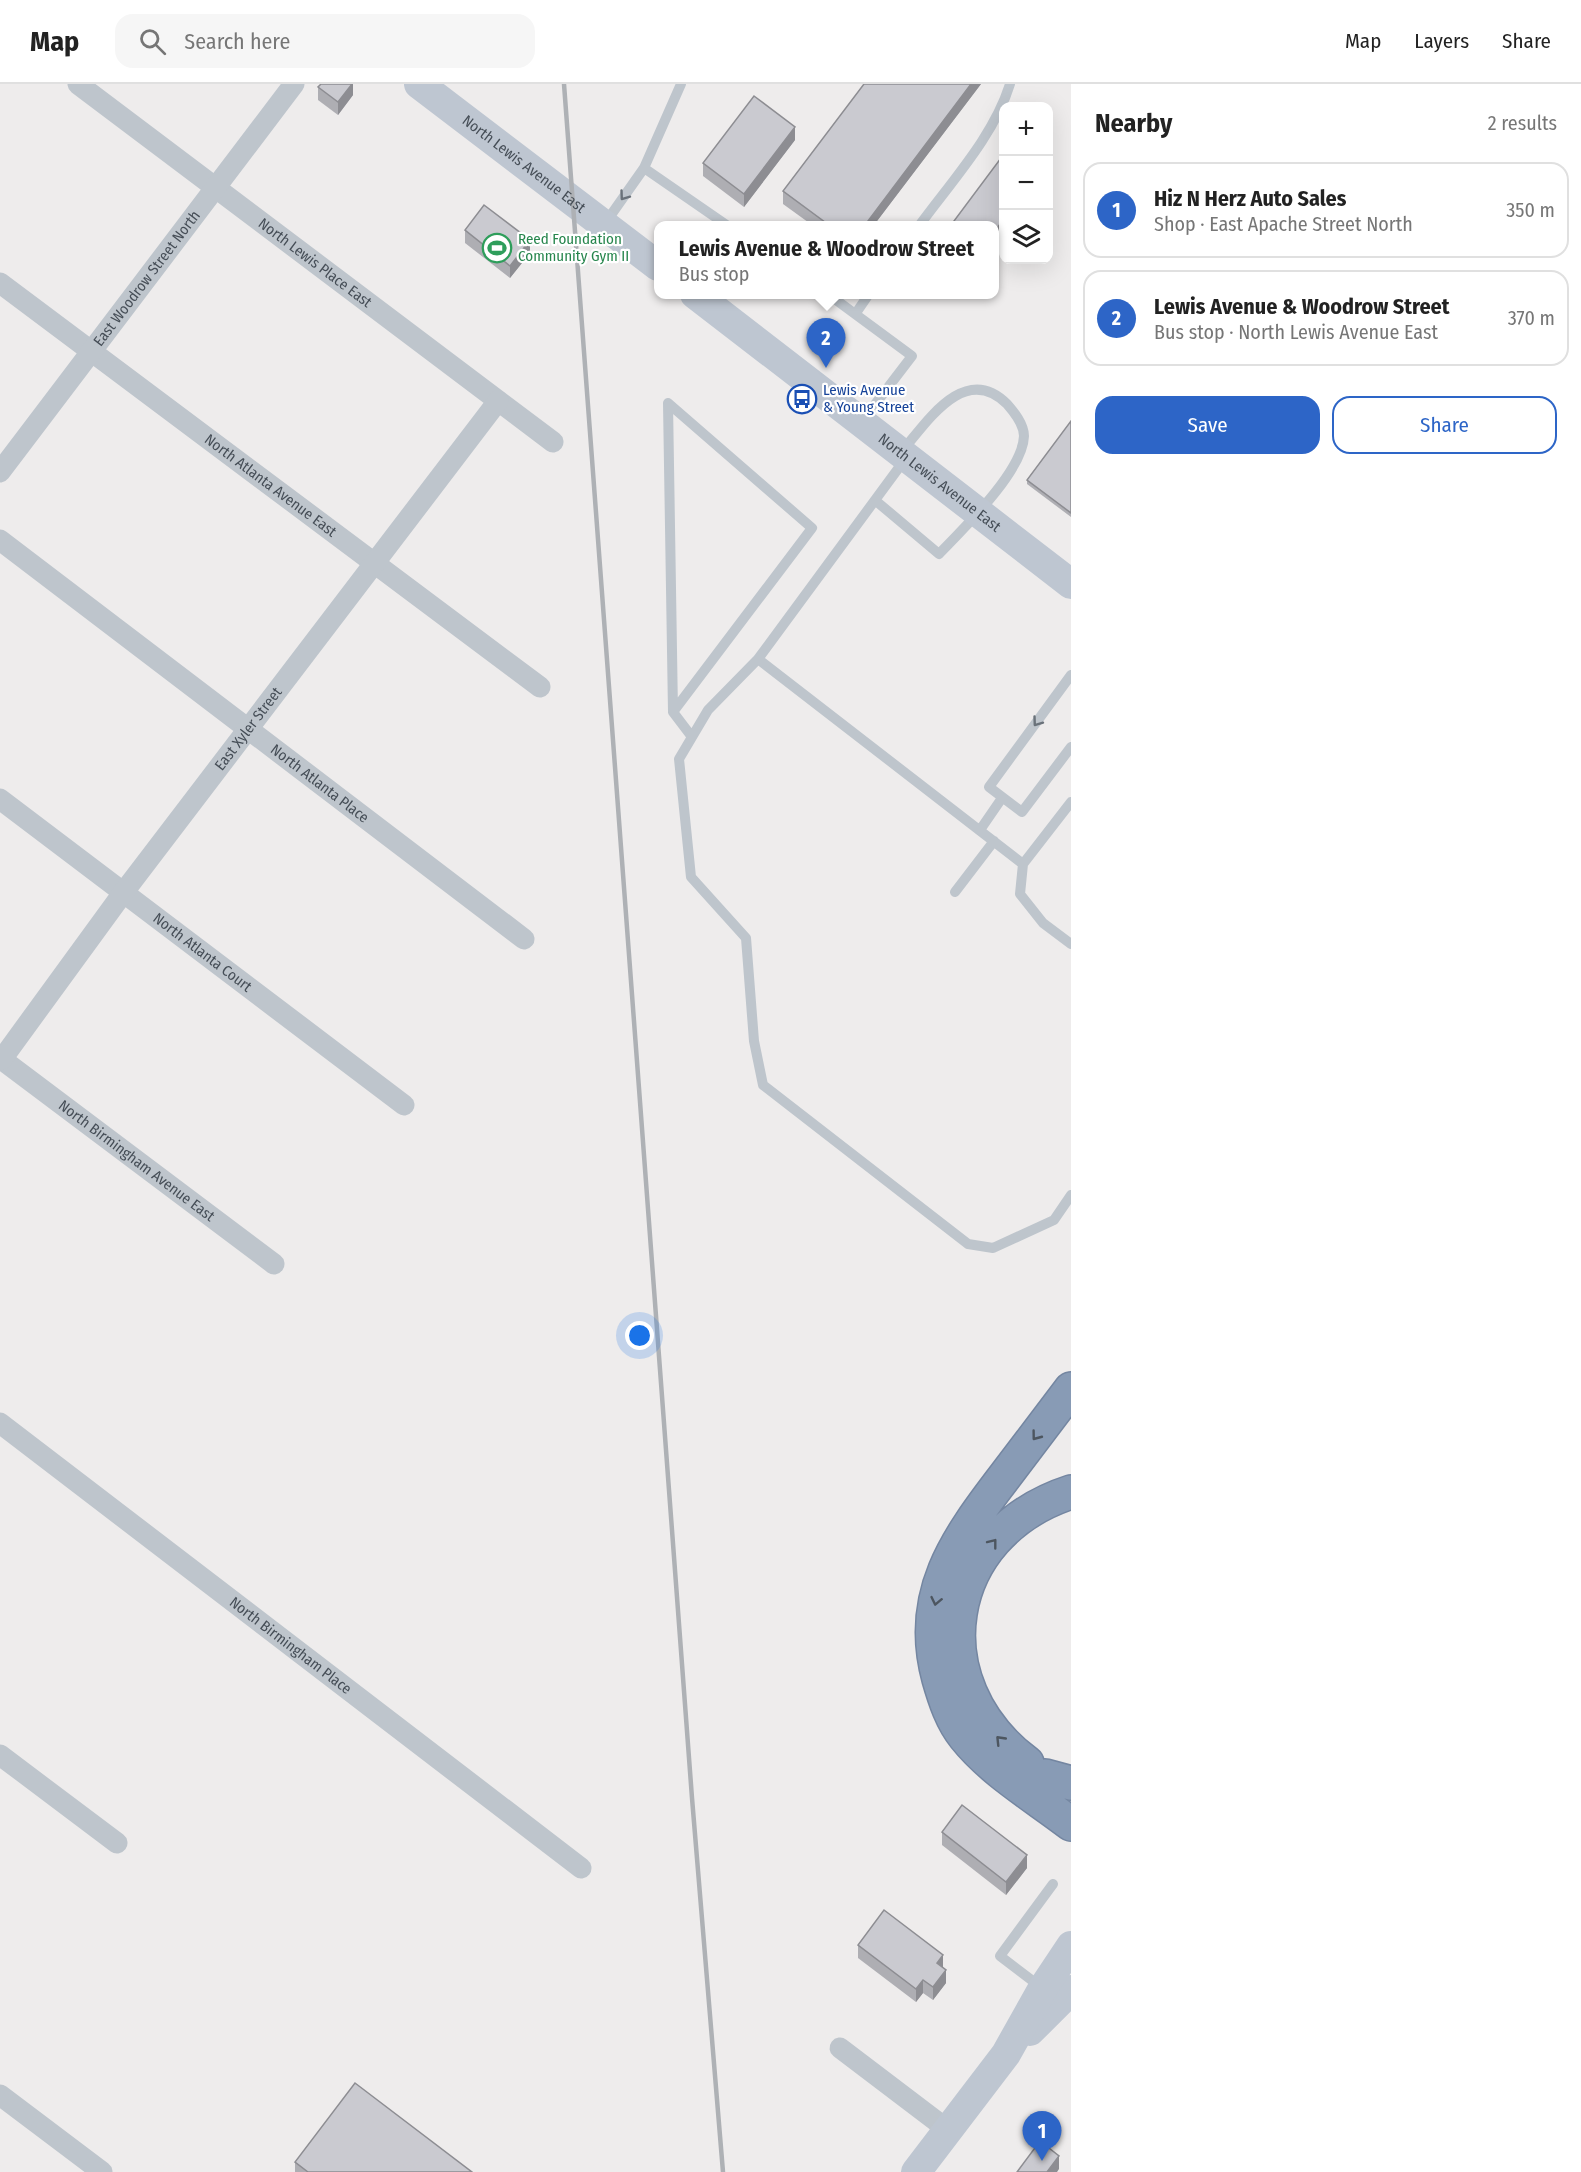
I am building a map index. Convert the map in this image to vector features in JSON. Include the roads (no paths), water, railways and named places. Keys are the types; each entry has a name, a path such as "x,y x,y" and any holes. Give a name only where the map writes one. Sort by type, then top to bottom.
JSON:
{"highway":[{"path":"1071,1389 957,1543 941,1580 932,1632 941,1686 950,1712 964,1736 988,1760 1071,1817"},
{"path":"1071,1492 1031,1509 999,1535 973,1574 964,1598 959,1622 962,1670 974,1704 995,1736 1058,1779 1071,1817"}],"main road":[{"name":"North Lewis Avenue East","path":"419,84 654,263"},
{"name":"North Lewis Avenue East","path":"701,299 1071,584"},
{"path":"916,2172 1057,1989 1071,1946"}],"street":[{"name":"North Lewis Place East","path":"78,84 553,442"},
{"name":"East Woodrow Street North","path":"0,472 294,84"},
{"name":"North Atlanta Avenue East","path":"0,283 540,687"},
{"name":"East Xyler Street","path":"1,1058 123,893 498,401"},
{"name":"North Atlanta Place","path":"0,540 524,939"},
{"name":"North Atlanta Court","path":"0,799 404,1105"},
{"name":"North Birmingham Avenue East","path":"1,1058 274,1264"},
{"name":"North Birmingham Place","path":"0,1422 581,1868"},
{"path":"0,1755 117,1842"},
{"path":"840,2048 948,2130"},
{"path":"0,2096 102,2172"}],"lane":[{"path":"604,225 644,168 681,84"},
{"path":"922,221 988,130 1005,100 1010,84"},
{"path":"644,168 722,221"},
{"path":"835,299 912,356 861,422"},
{"path":"856,313 866,299"},
{"path":"876,501 939,554 978,513 1014,465 1024,435 1017,416 1005,402 988,392 969,390 953,394 904,455 876,501 758,659 708,710 679,759 691,877 746,938 754,1041 763,1085 968,1244 993,1248 1054,1220 1071,1195"},
{"path":"673,712 812,528 668,403 673,712 692,737"},
{"path":"758,659 1023,864"},
{"path":"1071,675 989,788 1022,812 1071,747"},
{"path":"980,830 1002,798"},
{"path":"1071,802 1023,864 1020,894 1043,923 1071,944"},
{"path":"955,892 994,841"},
{"path":"1053,1884 1000,1956 1057,1989"}],"railway":[{"path":"564,84 692,1798 723,2172"}],"place":[{"name":"Reed Foundation Community Gym II","path":"497,248"},
{"name":"Lewis Avenue & Woodrow Street","path":"826,368"},
{"name":"Lewis Avenue & Young Street","path":"802,399"},
{"name":"Hiz N Herz Auto Sales","path":"1042,2161"}]}
